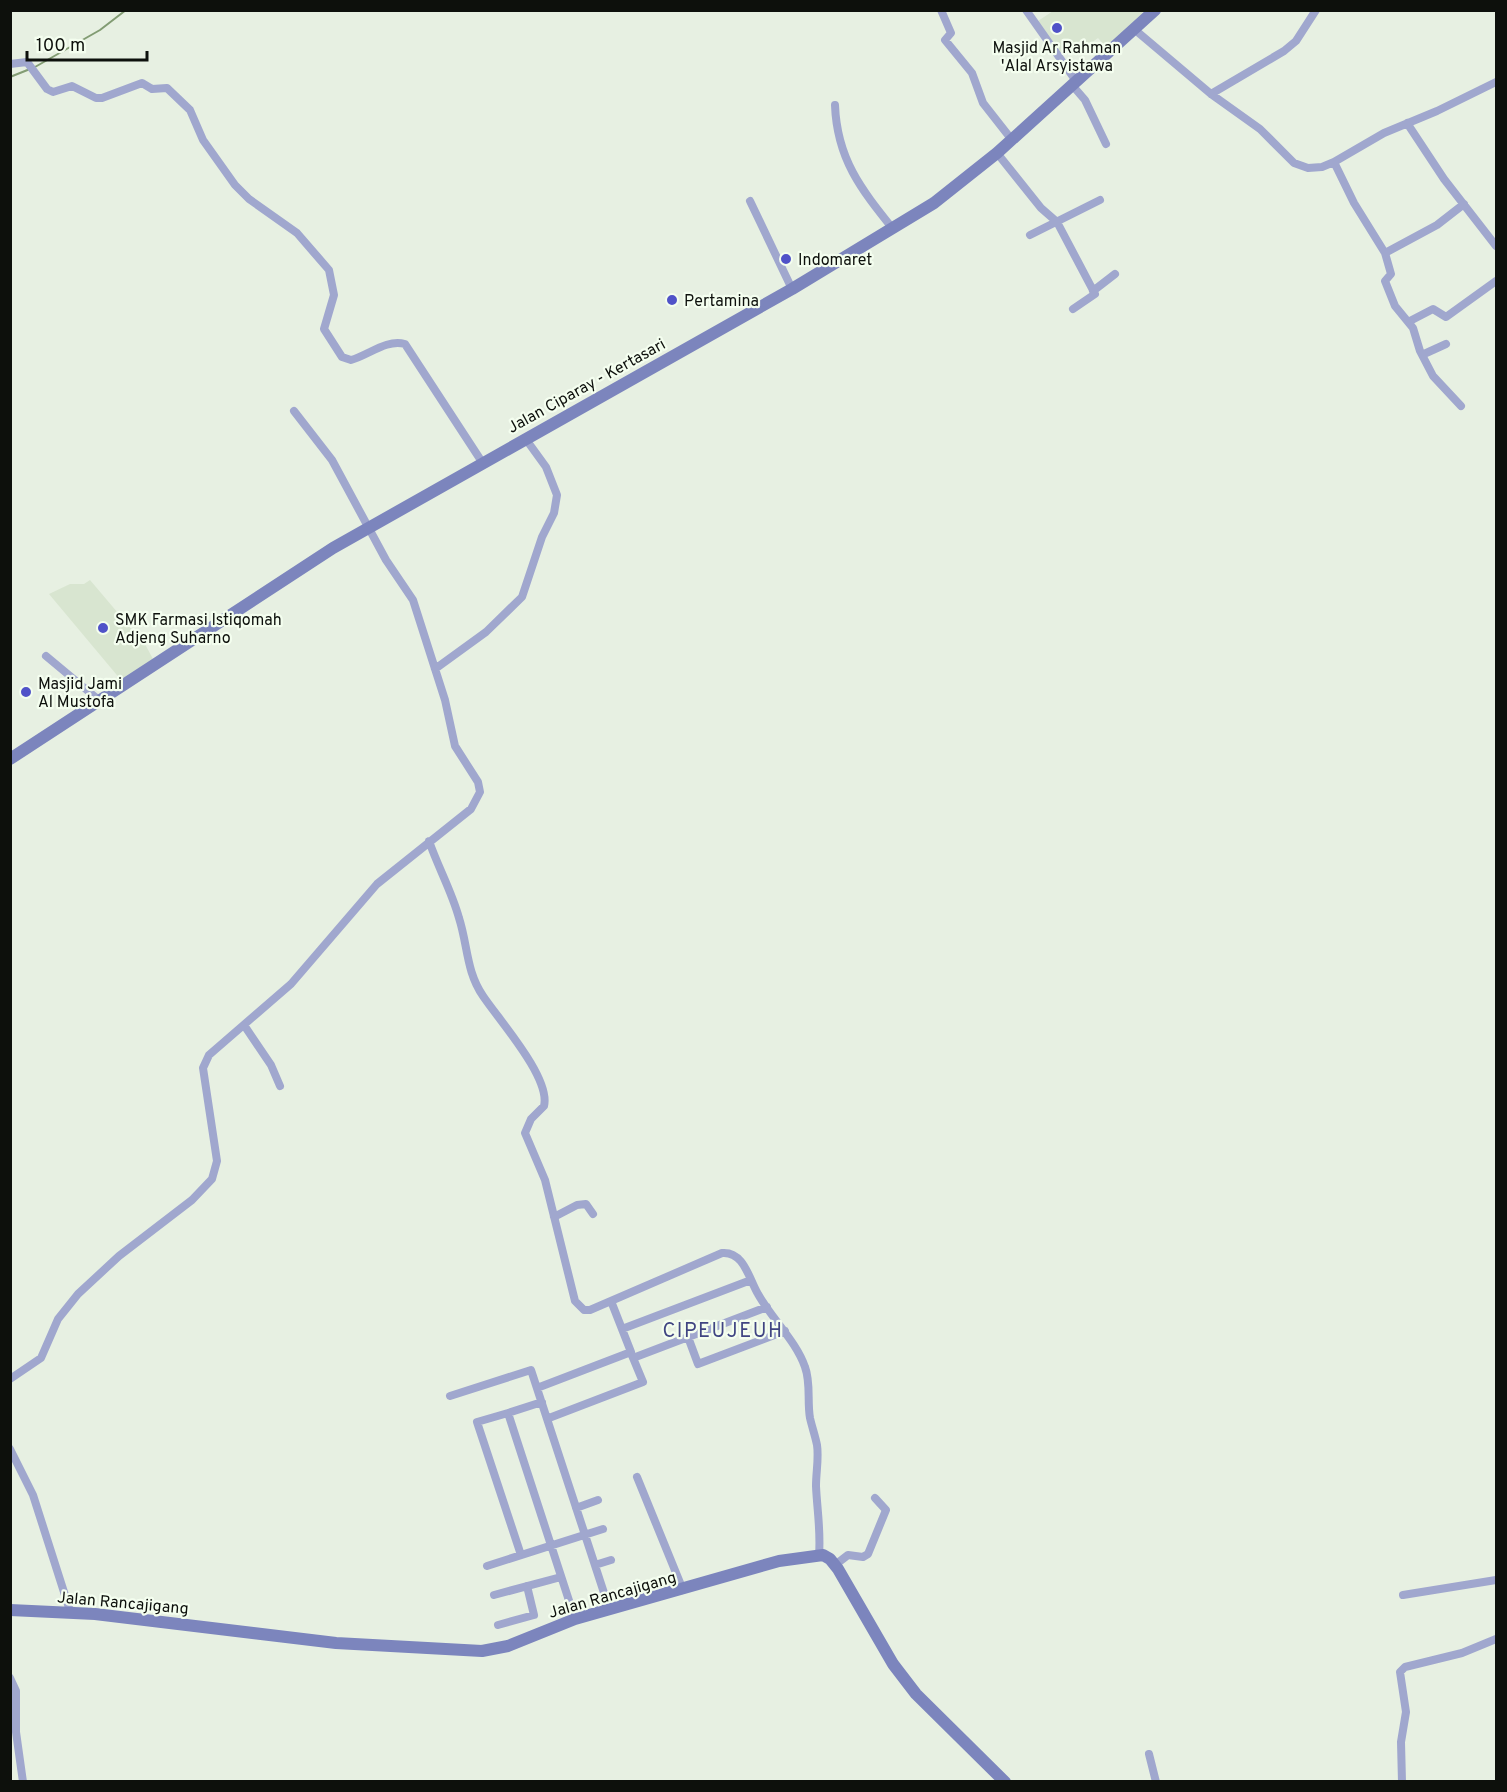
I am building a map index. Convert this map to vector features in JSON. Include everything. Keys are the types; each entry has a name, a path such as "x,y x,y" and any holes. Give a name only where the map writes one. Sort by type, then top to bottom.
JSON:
{"main road":[{"name":"Jalan Ciparay - Kertasari","path":"10,759 286,578 368,528 792,289 934,203 1012,140 1150,12"},
{"path":"819,1555 830,1559 835,1565 892,1664 916,1694 1005,1782"},
{"name":"Jalan Rancajigang","path":"10,1610 195,1624 336,1643 465,1652 508,1646 575,1618 683,1590 780,1561 819,1555"}],"street":[{"path":"941,10 951,33 945,40 972,73 983,103 1012,140"},
{"path":"1026,10 1085,100 1106,144"},
{"path":"1211,94 1284,51 1296,41 1316,10"},
{"path":"1134,29 1211,94 1260,129 1294,164 1314,168 1334,162 1384,133 1497,82"},
{"path":"10,64 24,61 29,64 47,89 53,92 72,86 96,98 102,98 142,83 152,89 167,88 190,110 203,140 235,185 297,233 329,270 334,296 324,329 342,357 351,360 386,344 397,342 405,344 483,462"},
{"path":"835,105 838,137 847,163 865,194 893,229"},
{"path":"1407,123 1464,204 1497,246"},
{"path":"997,153 1041,208 1057,222 1095,294 1073,309"},
{"path":"1334,162 1354,203 1385,253 1391,274 1385,281 1395,306 1408,322 1434,376 1461,405"},
{"path":"1030,235 1100,200"},
{"path":"750,201 792,289"},
{"path":"1385,253 1437,225 1464,204"},
{"path":"1093,291 1115,274"},
{"path":"1408,322 1433,309 1446,317 1497,281"},
{"path":"1424,354 1446,344"},
{"path":"10,1379 41,1358 58,1320 78,1294 119,1256 192,1200 212,1179 217,1161 203,1068 209,1055 297,978 377,884 471,808 480,792 478,782 455,747 445,700 413,600 368,528 332,460 294,411"},
{"path":"435,669 486,632 522,597 542,537 554,513 557,495 546,467 525,438"},
{"path":"46,656 100,701"},
{"path":"429,841 460,921 465,955 474,983 526,1058 545,1094 544,1106 531,1119 525,1133 545,1180 579,1307 590,1310 722,1253 730,1252 740,1259 767,1307 785,1331 807,1374 810,1416 817,1446 816,1484 821,1524 819,1555"},
{"path":"244,1024 271,1065 280,1086"},
{"path":"554,1217 581,1203 586,1204 593,1214"},
{"path":"622,1329 751,1280"},
{"path":"549,1418 643,1382 611,1301"},
{"path":"537,1388 688,1337 767,1307"},
{"path":"688,1337 699,1364 785,1331"},
{"path":"450,1396 531,1370 549,1418 607,1602"},
{"path":"466,1426 542,1402"},
{"path":"508,1413 575,1618"},
{"path":"477,1422 521,1555"},
{"path":"10,1449 33,1495 71,1614"},
{"path":"637,1476 683,1590"},
{"path":"835,1565 848,1555 863,1557 868,1554 886,1510 875,1498"},
{"path":"576,1508 598,1500"},
{"path":"487,1566 603,1529"},
{"path":"595,1565 611,1560"},
{"path":"494,1595 561,1577"},
{"path":"1403,1594 1497,1580"},
{"path":"498,1625 534,1614 527,1586"},
{"path":"1402,1782 1401,1742 1406,1712 1400,1672 1405,1667 1462,1653 1497,1639"},
{"path":"10,1678 16,1691 16,1732 23,1782"},
{"path":"1149,1754 1156,1782"}],"shaded area":[{"path":"1141,10 1143,13 1106,47 1098,38 1087,46 1081,40 1058,55 1035,23 1053,11"},
{"name":"SMK Farmasi Istiqomah Adjeng Suharno","path":"90,580 146,646 153,659 121,680 49,594 70,584 84,584"}],"waterway":[{"path":"35,67 100,30 126,10"},
{"path":"10,77 30,69"}],"place":[{"name":"Masjid Ar Rahman 'Alal Arsyistawa","path":"1057,28"},
{"name":"Indomaret","path":"786,259"},
{"name":"Pertamina","path":"672,300"},
{"name":"SMK Farmasi Istiqomah Adjeng Suharno","path":"103,628"},
{"name":"Masjid Jami Al Mustofa","path":"26,692"}],"district":[{"name":"CIPEUJEUH","path":"723,1330"}]}
